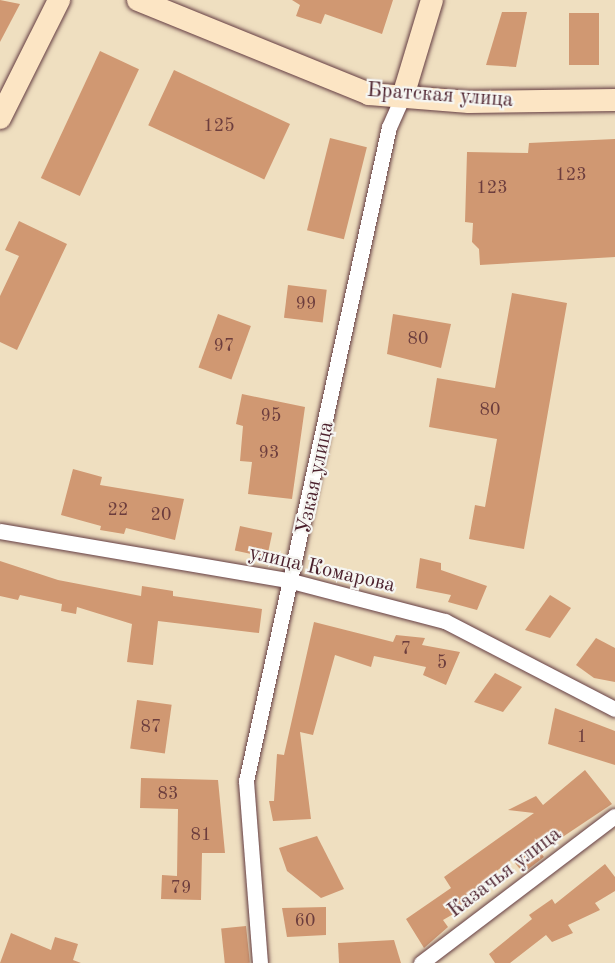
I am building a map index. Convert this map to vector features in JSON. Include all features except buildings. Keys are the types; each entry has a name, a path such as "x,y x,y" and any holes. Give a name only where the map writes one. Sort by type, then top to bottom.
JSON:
{"main road":[{"path":"0,118 59,0"},
{"name":"Братская улица","path":"138,0 339,85 403,96 469,102 615,100"},
{"name":"Узкая улица","path":"403,96 432,0"}],"street":[{"name":"Узкая улица","path":"260,963 246,781 389,127 403,96"},
{"name":"улица Комарова","path":"0,531 291,581 445,621 615,709"},
{"name":"Казачья улица","path":"421,963 615,816"}]}
